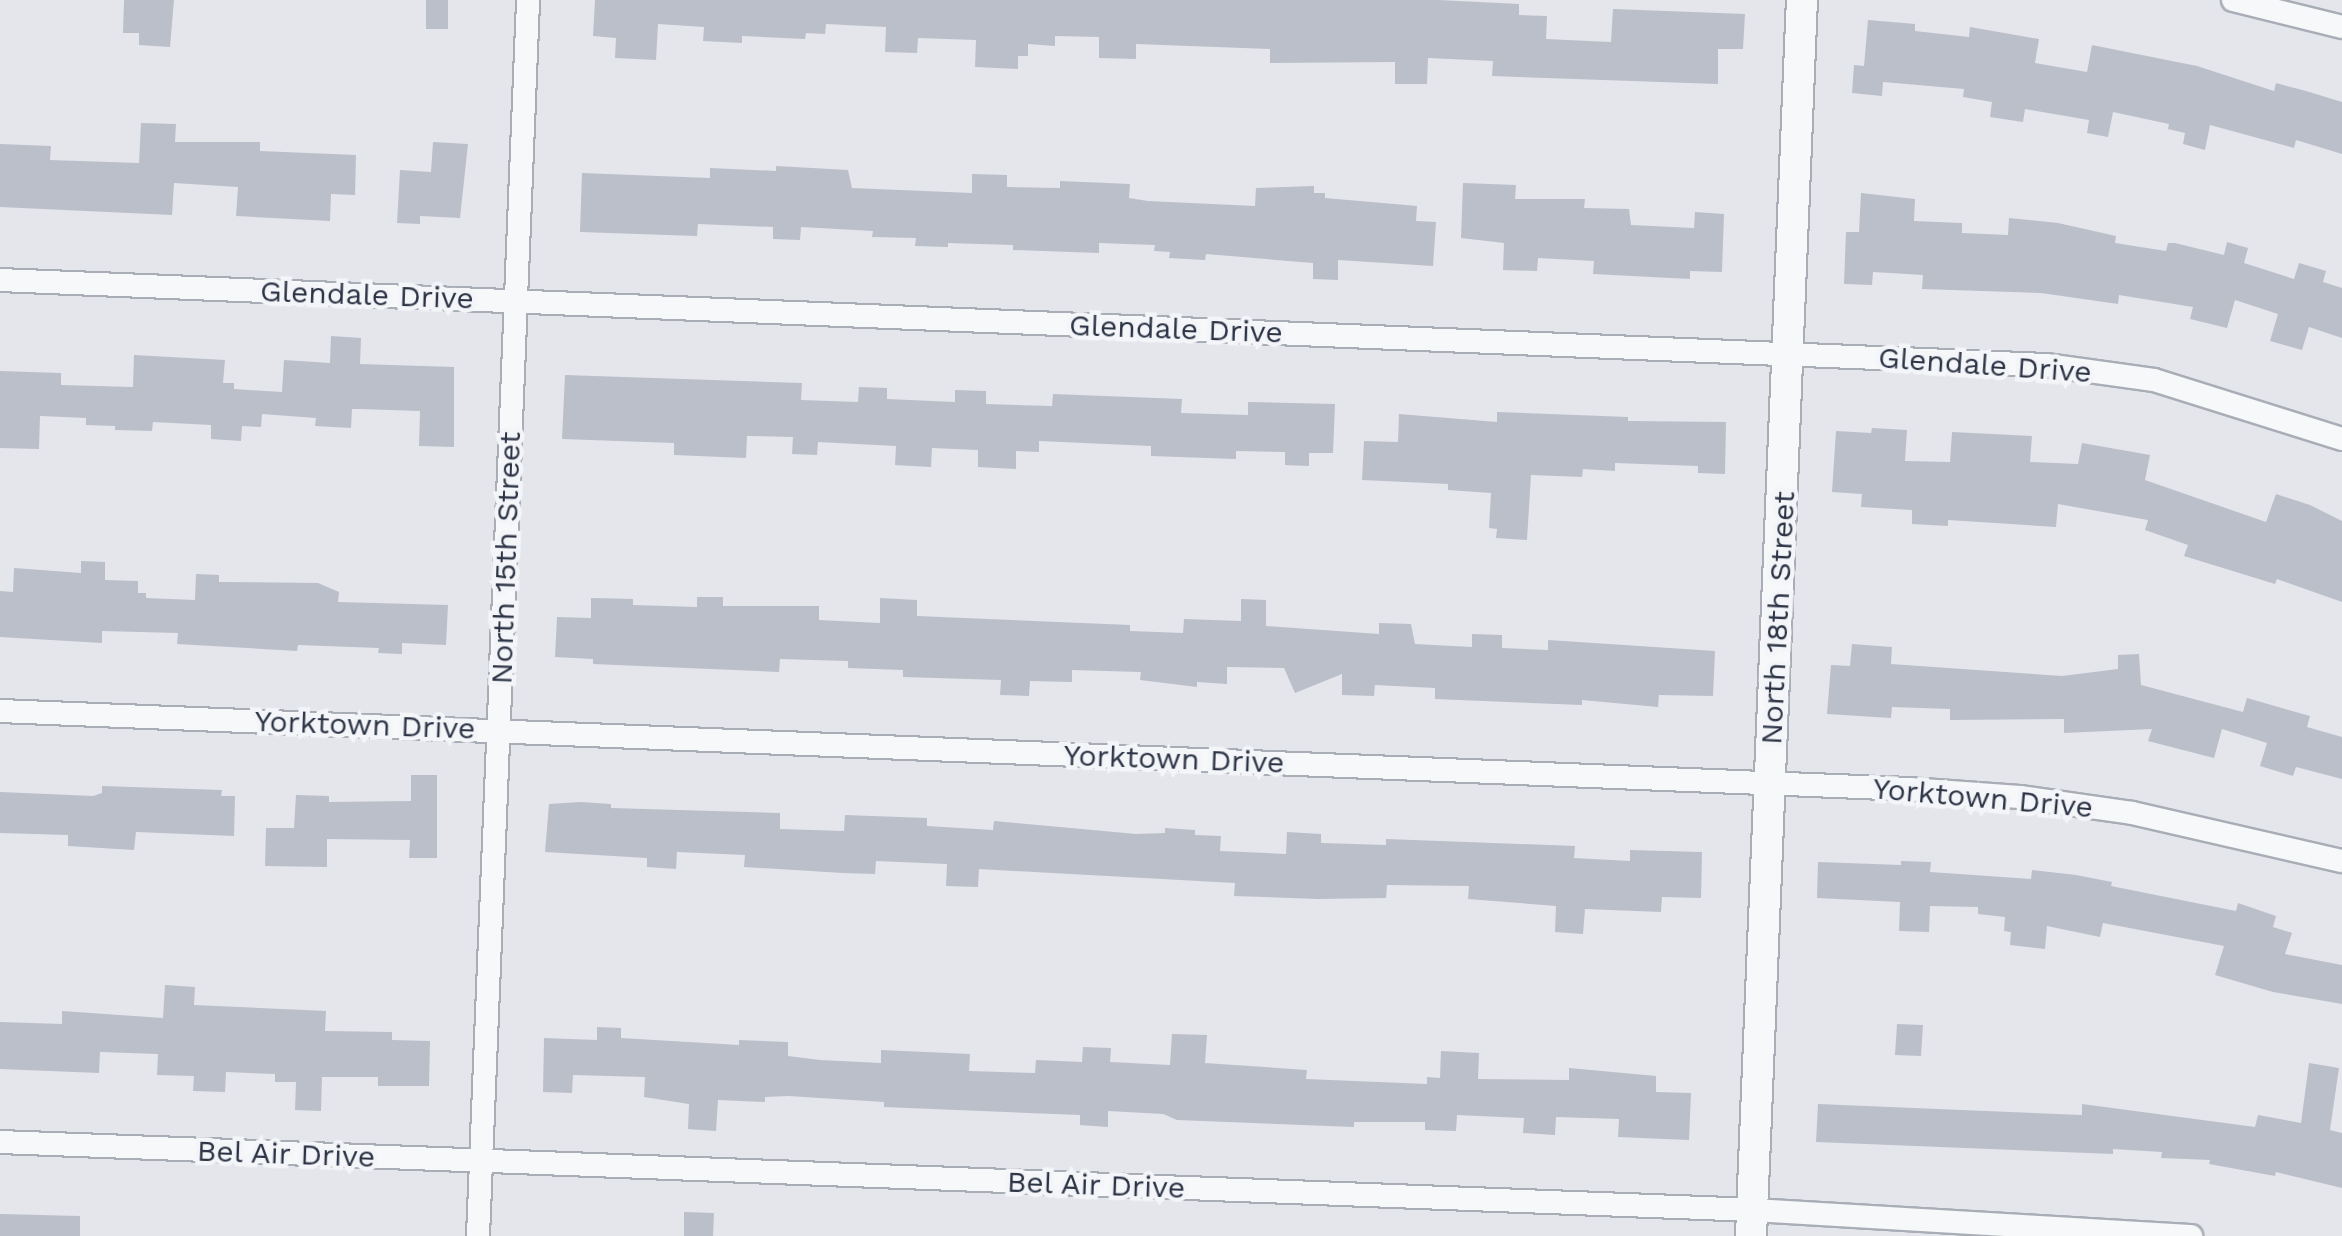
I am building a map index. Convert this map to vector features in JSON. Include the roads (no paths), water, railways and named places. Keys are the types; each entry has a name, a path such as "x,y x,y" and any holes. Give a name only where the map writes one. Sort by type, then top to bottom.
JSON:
{"street":[{"name":"North 15th Street","path":"478,1236 528,0"},
{"name":"North 18th Street","path":"1751,1223 1802,0"},
{"path":"2234,0 2342,26"},
{"name":"Glendale Drive","path":"0,280 2046,365 2154,380 2342,440"},
{"name":"Yorktown Drive","path":"0,711 1770,784 2038,800 2132,813 2342,862"},
{"name":"Bel Air Drive","path":"0,1142 1751,1223 2191,1236"}]}
